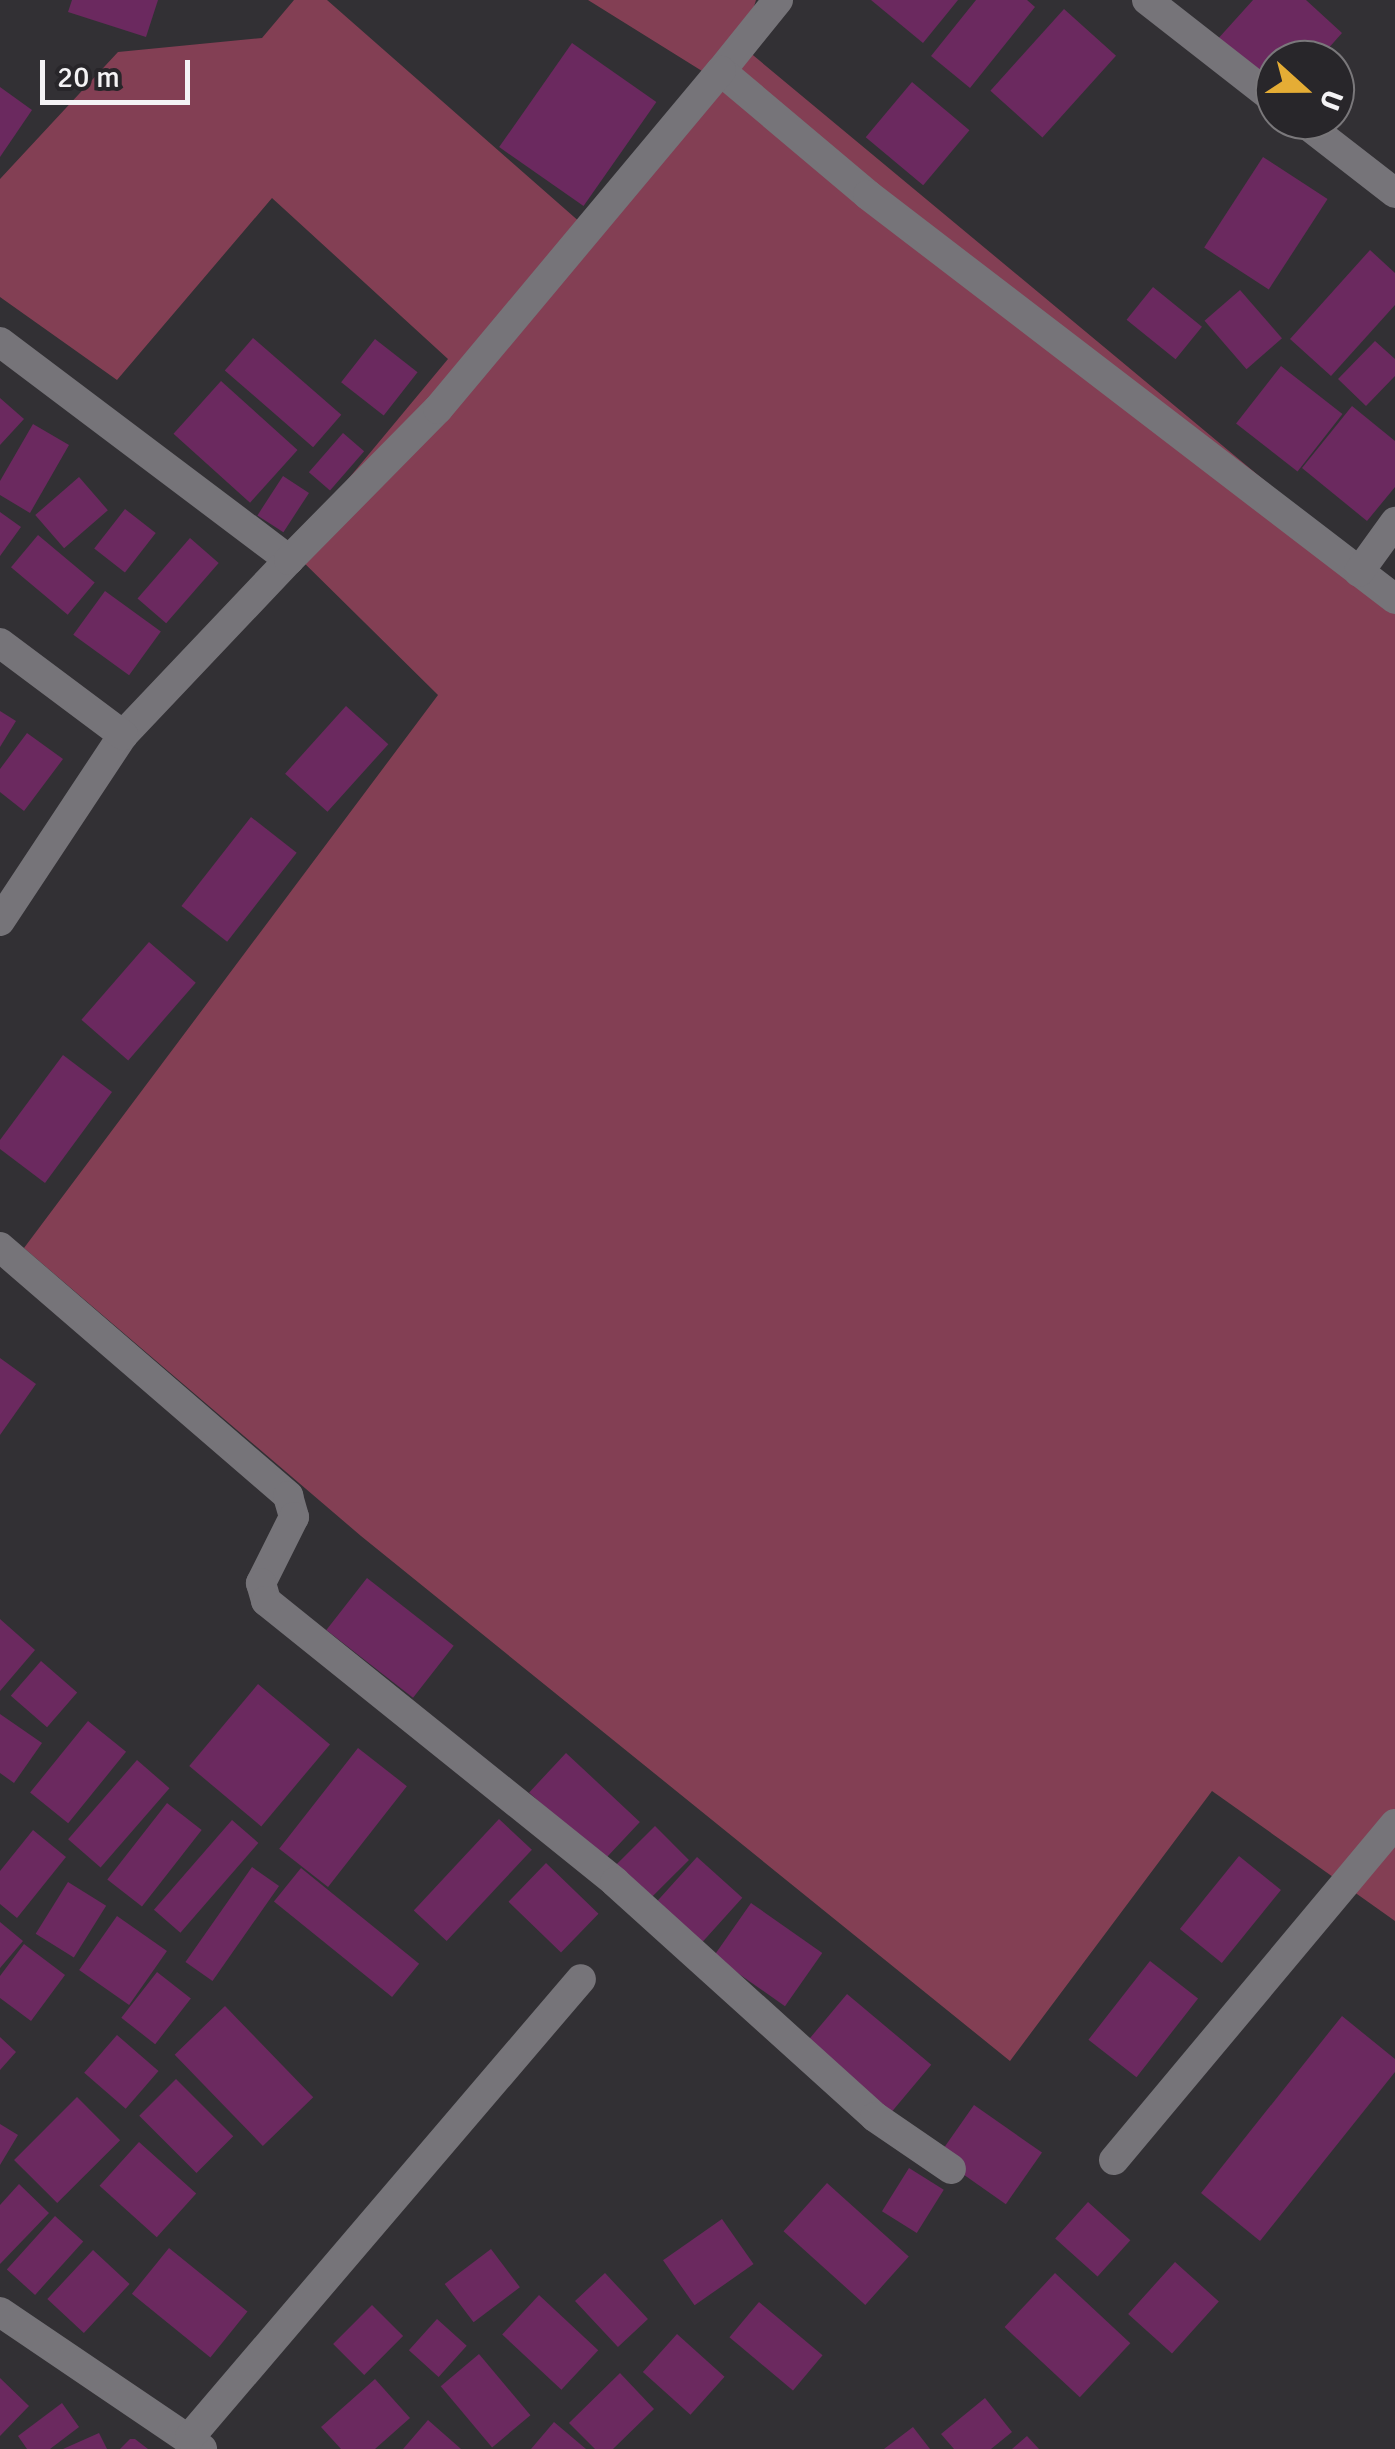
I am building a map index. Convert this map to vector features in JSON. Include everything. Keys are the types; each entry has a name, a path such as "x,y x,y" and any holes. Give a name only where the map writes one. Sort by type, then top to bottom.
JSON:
{"street":[{"path":"0,921 123,734 438,409 778,0"},
{"path":"1146,0 1255,84"},
{"path":"721,71 868,194 1395,599"},
{"path":"1328,140 1395,192"},
{"path":"0,342 289,560"},
{"path":"1360,572 1395,522"},
{"path":"0,643 123,734"},
{"path":"0,1247 288,1496 294,1516 261,1583 266,1601 614,1882 875,2117 951,2168"},
{"path":"1114,2160 1395,1824"},
{"path":"0,2312 196,2443 581,1979"}],"shaded area":[{"path":"294,0 327,0 598,238 702,71 588,0 756,0 742,46 1395,589 1395,1921 1212,1791 1010,2061 361,1536 24,1248 438,695 290,549 448,359 272,198 117,380 0,297 0,179 118,52 262,38"}],"building":[{"path":"72,0 158,0 146,37 68,12"},
{"path":"871,0 958,0 923,43"},
{"path":"976,0 1027,0 1035,7 970,88 931,56"},
{"path":"1253,0 1306,0 1342,33 1336,40 1255,40 1255,77 1216,41"},
{"path":"1064,9 1116,56 1042,138 990,91"},
{"path":"572,43 656,102 584,206 499,147"},
{"path":"912,82 969,130 923,185 866,137"},
{"path":"0,87 32,110 0,157"},
{"path":"1263,157 1328,199 1269,290 1204,248"},
{"path":"1370,250 1395,273 1395,305 1331,376 1290,339"},
{"path":"1153,287 1202,327 1176,359 1127,320"},
{"path":"1240,290 1282,338 1247,369 1205,321"},
{"path":"253,338 341,415 313,447 225,370"},
{"path":"375,339 418,372 384,416 341,382"},
{"path":"1375,341 1395,359 1395,376 1366,406 1338,379"},
{"path":"1281,366 1342,414 1298,472 1236,424"},
{"path":"221,381 298,450 250,503 173,434"},
{"path":"0,398 24,419 0,445"},
{"path":"1352,406 1395,441 1395,487 1367,521 1302,468"},
{"path":"33,424 69,445 30,513 0,495 0,481"},
{"path":"343,433 364,451 330,491 309,472"},
{"path":"283,476 309,493 283,532 257,515"},
{"path":"79,477 108,510 64,548 35,515"},
{"path":"125,509 156,533 125,572 94,548"},
{"path":"0,512 21,527 0,556"},
{"path":"38,535 95,583 68,615 11,567"},
{"path":"190,538 219,563 166,623 138,598"},
{"path":"105,591 161,632 129,675 73,635"},
{"path":"346,706 388,744 327,812 285,774"},
{"path":"0,711 16,721 0,747"},
{"path":"27,733 63,759 24,811 0,792 0,769"},
{"path":"251,817 297,853 227,942 181,906"},
{"path":"149,942 196,983 128,1060 81,1020"},
{"path":"63,1055 112,1092 45,1183 0,1149 0,1140"},
{"path":"0,1358 36,1384 0,1435"},
{"path":"367,1578 454,1646 413,1698 326,1630"},
{"path":"0,1619 35,1650 0,1691"},
{"path":"41,1661 77,1692 47,1727 11,1696"},
{"path":"258,1684 330,1744 261,1826 189,1766"},
{"path":"0,1714 42,1743 14,1783 0,1773"},
{"path":"88,1721 126,1752 68,1823 30,1792"},
{"path":"358,1748 407,1786 328,1887 279,1849"},
{"path":"566,1753 640,1822 603,1861 529,1792"},
{"path":"137,1760 169,1788 101,1867 68,1839"},
{"path":"167,1803 202,1830 142,1907 107,1879"},
{"path":"499,1819 532,1850 447,1941 414,1910"},
{"path":"232,1820 258,1843 180,1933 154,1910"},
{"path":"655,1826 689,1860 649,1900 615,1866"},
{"path":"33,1830 66,1857 17,1918 0,1904 0,1871"},
{"path":"1239,1856 1281,1890 1222,1963 1180,1929"},
{"path":"697,1857 742,1898 698,1947 653,1906"},
{"path":"546,1863 599,1914 561,1953 508,1902"},
{"path":"252,1867 279,1886 212,1981 185,1962"},
{"path":"301,1868 419,1964 392,1997 274,1901"},
{"path":"68,1882 106,1906 74,1958 36,1934"},
{"path":"751,1903 822,1953 785,2006 714,1956"},
{"path":"117,1916 167,1951 129,2005 79,1970"},
{"path":"0,1922 23,1941 0,1968"},
{"path":"24,1944 65,1975 31,2021 0,1998 0,1976"},
{"path":"1150,1961 1198,1999 1137,2077 1088,2040"},
{"path":"157,1972 191,1998 155,2044 121,2018"},
{"path":"847,1994 931,2065 888,2116 804,2045"},
{"path":"225,2006 313,2097 263,2146 175,2055"},
{"path":"1342,2016 1395,2059 1395,2072 1260,2241 1201,2193"},
{"path":"117,2035 159,2071 126,2109 84,2073"},
{"path":"0,2037 16,2052 0,2070"},
{"path":"176,2079 233,2136 197,2173 139,2116"},
{"path":"77,2097 120,2140 57,2203 14,2160"},
{"path":"974,2105 1042,2153 1006,2204 938,2157"},
{"path":"0,2124 18,2135 0,2165"},
{"path":"139,2142 196,2194 157,2237 100,2186"},
{"path":"909,2168 944,2190 917,2233 882,2211"},
{"path":"827,2183 909,2257 865,2305 784,2231"},
{"path":"19,2184 49,2213 0,2264 0,2205"},
{"path":"1088,2202 1130,2240 1098,2277 1055,2238"},
{"path":"55,2216 83,2241 35,2295 7,2270"},
{"path":"722,2219 754,2264 695,2305 663,2260"},
{"path":"169,2248 247,2312 210,2357 132,2294"},
{"path":"491,2249 520,2287 474,2322 445,2284"},
{"path":"93,2250 130,2284 84,2333 47,2299"},
{"path":"1175,2262 1219,2301 1172,2353 1128,2314"},
{"path":"605,2273 648,2319 618,2347 575,2301"},
{"path":"1055,2273 1130,2343 1080,2397 1005,2327"},
{"path":"539,2295 598,2350 561,2390 502,2334"},
{"path":"759,2302 823,2355 793,2391 729,2337"},
{"path":"372,2305 403,2336 364,2375 333,2344"},
{"path":"437,2319 467,2346 439,2377 409,2350"},
{"path":"677,2334 725,2377 690,2415 643,2372"},
{"path":"479,2354 530,2415 492,2447 441,2386"},
{"path":"620,2373 654,2409 613,2449 595,2449 569,2423"},
{"path":"0,2378 29,2406 0,2436"},
{"path":"375,2379 410,2418 375,2449 341,2449 321,2427"},
{"path":"985,2398 1012,2432 991,2449 954,2449 941,2434"},
{"path":"62,2403 79,2427 50,2449 27,2449 18,2436"},
{"path":"428,2420 461,2449 403,2449"},
{"path":"554,2422 586,2449 531,2449"},
{"path":"913,2427 930,2449 884,2449"},
{"path":"99,2433 107,2449 63,2449"},
{"path":"1027,2436 1039,2449 1012,2449"},
{"path":"135,2439 148,2449 120,2449"}]}
